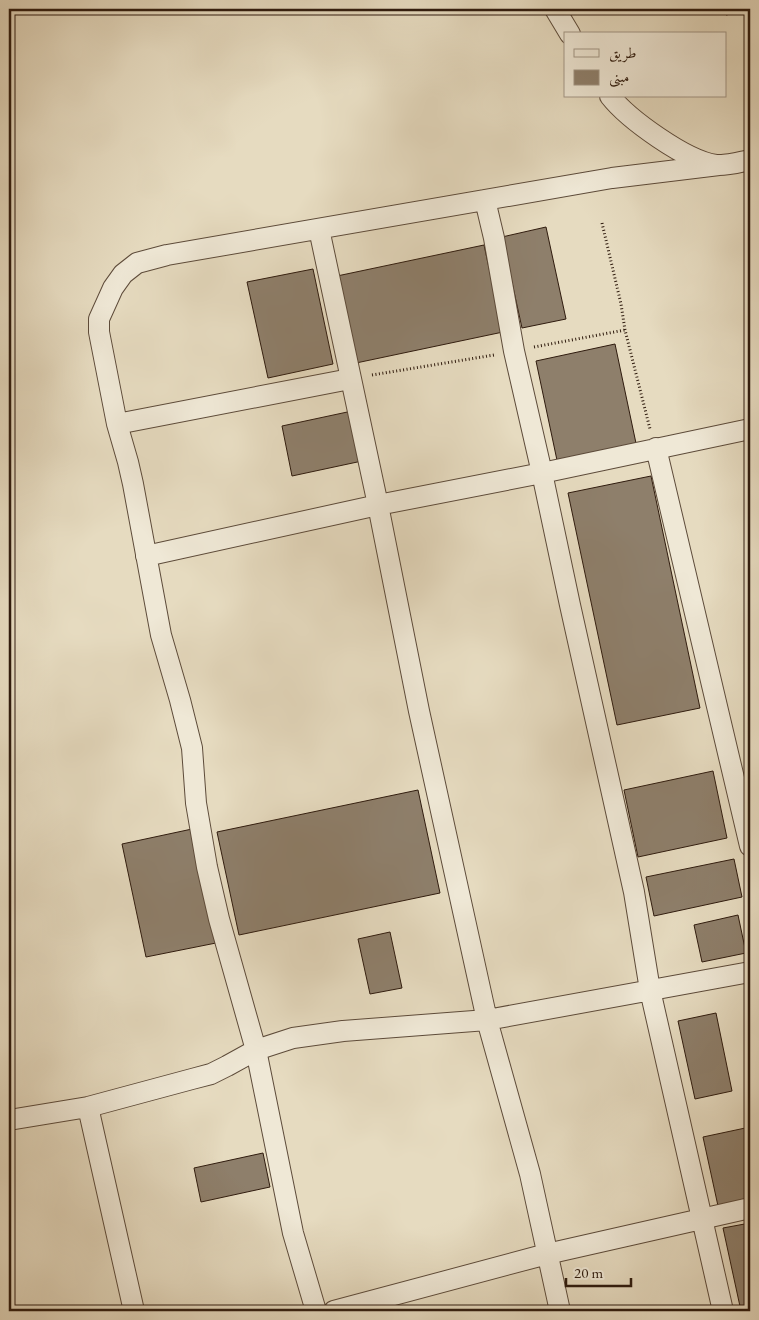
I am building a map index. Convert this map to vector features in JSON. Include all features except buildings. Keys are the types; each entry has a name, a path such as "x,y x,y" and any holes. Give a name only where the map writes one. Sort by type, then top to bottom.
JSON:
{"street":[{"path":"555,9 569,32"},
{"path":"611,98 618,107 629,116 673,147 698,160 708,164 749,166"},
{"path":"316,1311 293,1233 256,1050 219,919 196,803 192,748 161,635 128,462 117,424 99,332 99,319 113,288 123,274 138,263 167,255 612,178 719,165"},
{"path":"485,200 494,238 514,351 634,892 650,990 724,1311"},
{"path":"319,229 378,505 419,711 487,1020 530,1174 560,1311"},
{"path":"117,424 350,378"},
{"path":"146,556 378,505 542,473 750,428"},
{"path":"656,448 750,846"},
{"path":"9,1120 88,1107 211,1074 256,1050 294,1038 343,1031 487,1020 750,972"},
{"path":"88,1107 134,1311"},
{"path":"334,1311 547,1254 750,1208"}],"path":[{"path":"602,223 621,304 624,330 656,448"},
{"path":"350,378 514,351 624,330"}]}
